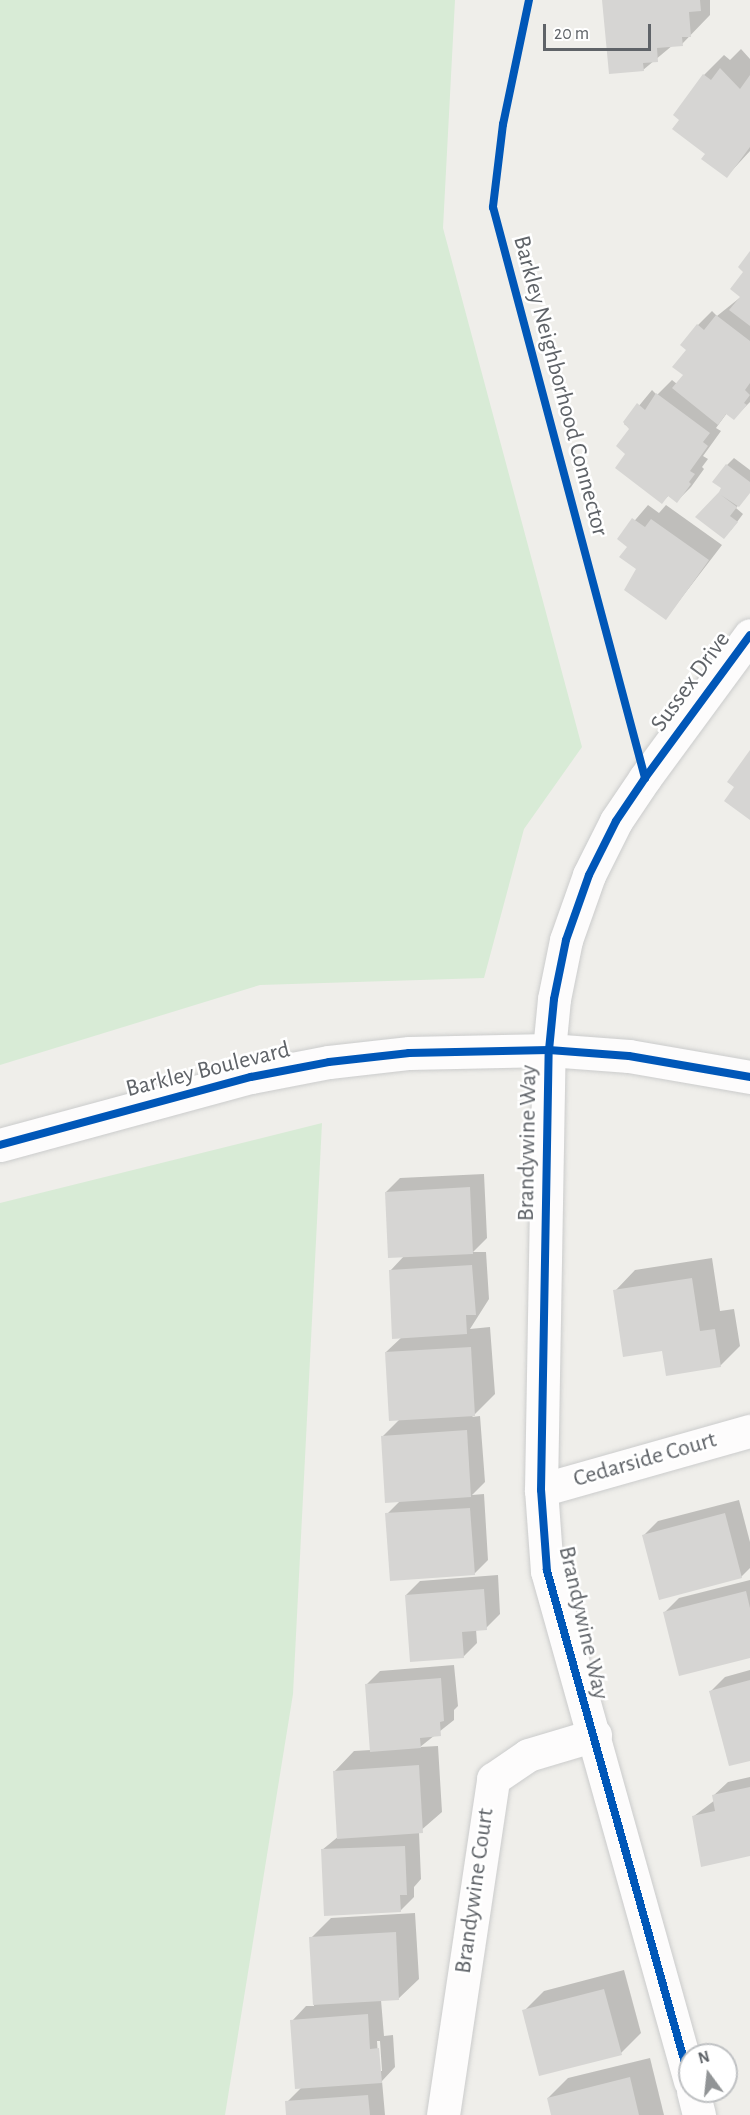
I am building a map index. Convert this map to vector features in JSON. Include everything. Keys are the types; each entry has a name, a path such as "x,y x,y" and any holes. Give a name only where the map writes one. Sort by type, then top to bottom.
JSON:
{"street":[{"name":"Sussex Drive","path":"549,1050 554,999 566,940 589,875 616,821 750,635"},
{"name":"Barkley Boulevard","path":"0,1144 251,1077 329,1062 409,1053 549,1050 629,1056 750,1077"},
{"name":"Brandywine Way","path":"549,1050 541,1490 547,1571 586,1719 596,1735 680,2043"},
{"name":"Cedarside Court","path":"541,1490 750,1431"},
{"name":"Brandywine Court","path":"443,2115 493,1779 528,1755 596,1735"}],"green space":[{"path":"0,0 455,0 443,228 582,747 524,829 484,978 260,985 0,1065"},
{"path":"322,1123 293,1694 225,2115 0,2115 0,1203"}],"building":[{"path":"602,0 700,0 701,11 689,12 691,37 682,37 683,46 657,48 658,62 643,63 644,71 609,74"},
{"path":"720,68 740,89 750,75 750,147 727,178 701,159 705,154 672,129 679,120 673,115 703,74 711,80"},
{"path":"750,251 750,326 729,310 740,297 730,289 743,272 738,267"},
{"path":"716,315 750,341 750,383 745,390 750,395 744,403 747,405 734,420 726,414 718,425 672,388 683,375 672,367 686,350 680,345 697,324 704,330"},
{"path":"656,393 710,433 703,442 708,446 690,471 695,474 689,482 691,484 677,503 668,496 662,504 615,468 625,454 616,446 629,429 623,422 637,403 645,410"},
{"path":"726,464 750,482 750,493 739,507 721,495 737,507 730,516 738,522 724,539 695,517 719,492 721,488 712,482"},
{"path":"632,518 645,527 651,519 709,560 666,620 624,590 636,569 619,557 627,547 617,539"},
{"path":"750,750 750,820 724,801 734,787 727,782"},
{"path":"470,1187 473,1254 388,1258 385,1192"},
{"path":"472,1265 476,1315 466,1315 467,1334 392,1339 389,1270"},
{"path":"692,1278 700,1331 715,1329 721,1367 666,1376 662,1351 623,1357 613,1290"},
{"path":"471,1347 475,1416 389,1421 385,1352"},
{"path":"467,1430 471,1497 385,1503 381,1436"},
{"path":"470,1508 475,1575 390,1581 385,1513"},
{"path":"725,1513 742,1578 659,1600 642,1535"},
{"path":"484,1589 487,1630 462,1632 464,1658 410,1662 405,1595"},
{"path":"746,1591 750,1608 750,1658 679,1676 663,1612"},
{"path":"441,1678 444,1721 440,1722 441,1736 420,1738 421,1748 370,1752 365,1684"},
{"path":"750,1680 750,1761 729,1766 709,1691"},
{"path":"419,1765 423,1833 337,1839 333,1771"},
{"path":"750,1787 750,1856 701,1867 692,1816 715,1811 712,1795"},
{"path":"405,1846 407,1895 400,1895 401,1912 324,1916 321,1849"},
{"path":"396,1932 399,2000 313,2005 309,1937"},
{"path":"604,1989 622,2055 539,2076 522,2010"},
{"path":"368,2014 370,2049 379,2048 382,2083 295,2089 290,2020"},
{"path":"630,2077 639,2115 551,2115 547,2098"},
{"path":"368,2095 370,2115 286,2115 285,2101"}],"cycle path":[{"name":"Barkley Neighborhood Connector","path":"529,0 503,124 493,207 645,778"},
{"path":"679,2043 547,1571 541,1490 549,1050 554,999 566,940 589,875 616,821 750,635"},
{"path":"0,1145 251,1077 329,1062 409,1053 549,1050 629,1056 750,1077"}]}
